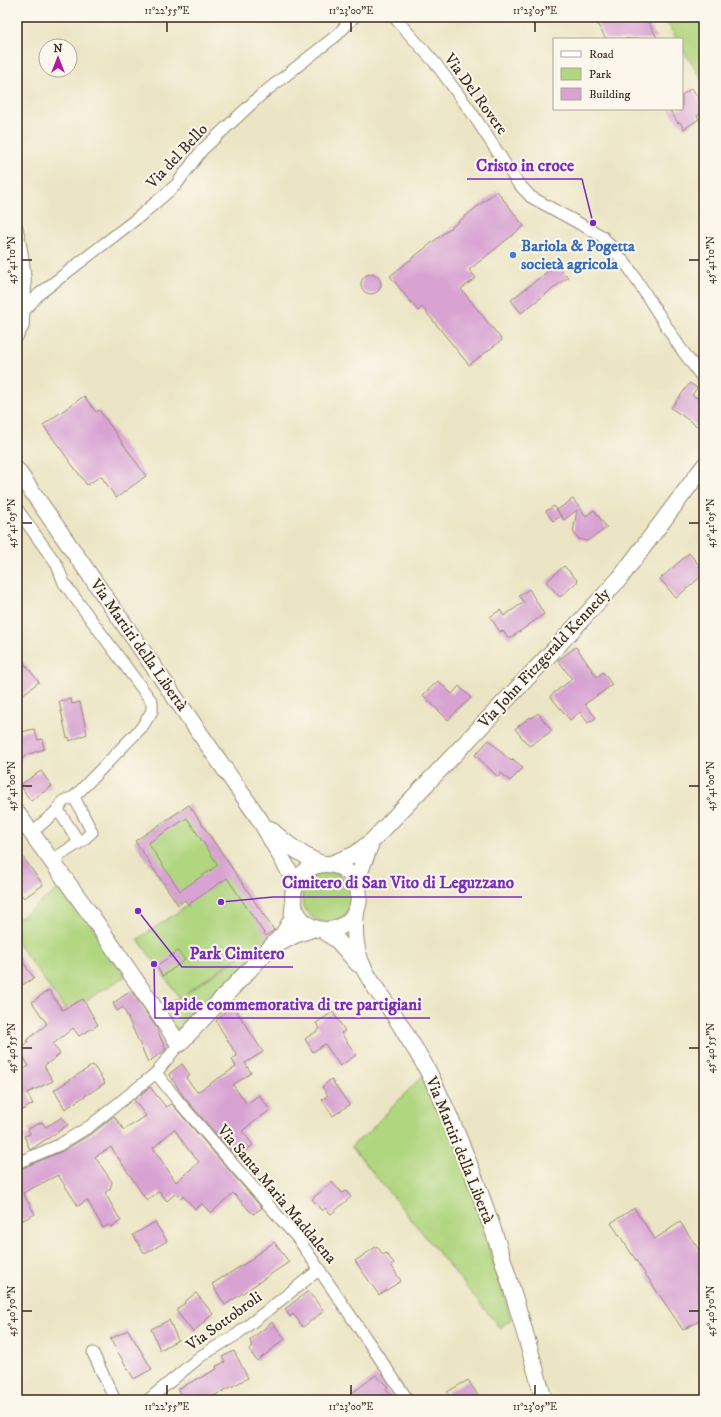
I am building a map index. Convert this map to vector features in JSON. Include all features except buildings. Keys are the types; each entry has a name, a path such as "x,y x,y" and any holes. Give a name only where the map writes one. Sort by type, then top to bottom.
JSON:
{"main road":[{"name":"Via John Fitzgerald Kennedy","path":"327,864 354,855 372,841 551,653 620,578 704,466"},
{"name":"Via Martiri della Libertà","path":"17,470 260,820 289,872 294,895"},
{"path":"17,813 52,860 179,1044 268,950 288,926 293,913 294,895 299,879 305,872 313,866 327,864 346,870 356,882 359,892 359,903 356,912 348,922 340,927 319,929 295,935 268,950"},
{"name":"Via Martiri della Libertà","path":"260,820 284,843 308,858 327,864"},
{"name":"Via John Fitzgerald Kennedy","path":"356,882 372,841"},
{"path":"294,895 298,913 305,922 338,941 364,972"},
{"name":"Via Martiri della Libertà","path":"356,912 353,930 355,945 364,972 392,1010 428,1071 463,1148 487,1211 508,1274 544,1400"}],"street":[{"name":"Via del Bello","path":"24,311 39,294 140,216 176,185 202,150 261,95 337,35 354,17"},
{"name":"Via Del Rovere","path":"394,17 436,64 472,113 517,182 531,197 602,236 629,268 679,346 704,380"},
{"path":"17,228 24,265 26,296 24,327 17,337"},
{"path":"17,509 57,565 64,583 152,702 152,711 142,727 74,797 63,801 58,810 31,832"},
{"path":"52,860 82,841 92,832 74,797"},
{"path":"58,810 77,839 82,841"},
{"path":"17,1163 59,1145 90,1126 156,1073 179,1044"},
{"name":"Via Santa Maria Maddalena","path":"156,1073 226,1158 270,1206 320,1269 408,1400"},
{"name":"Via Sottobroli","path":"152,1399 201,1356 236,1335 320,1269"},
{"path":"93,1353 115,1400"}],"green space":[{"path":"663,17 704,17 704,84 683,50 683,38 676,38"},
{"path":"189,805 274,931 186,993 275,934 185,1030 172,1027 160,1010 179,997 138,939 188,905 185,900 178,905 135,841"},
{"path":"327,872 336,874 347,883 352,897 350,906 341,917 327,922 318,920 307,911 302,897 304,888 313,877"},
{"path":"64,885 126,976 67,1012 17,942 17,920"},
{"path":"423,1075 458,1147 511,1319 500,1328 351,1146 372,1130 373,1127"}],"place":[{"name":"Cristo in croce","path":"593,223"},
{"name":"Bariola & Pogetta società agricola","path":"513,255"},
{"name":"Cimitero di San Vito di Leguzzano","path":"221,902"},
{"name":"Park Cimitero","path":"138,911"},
{"name":"lapide commemorativa di tre partigiani","path":"154,964"}]}
